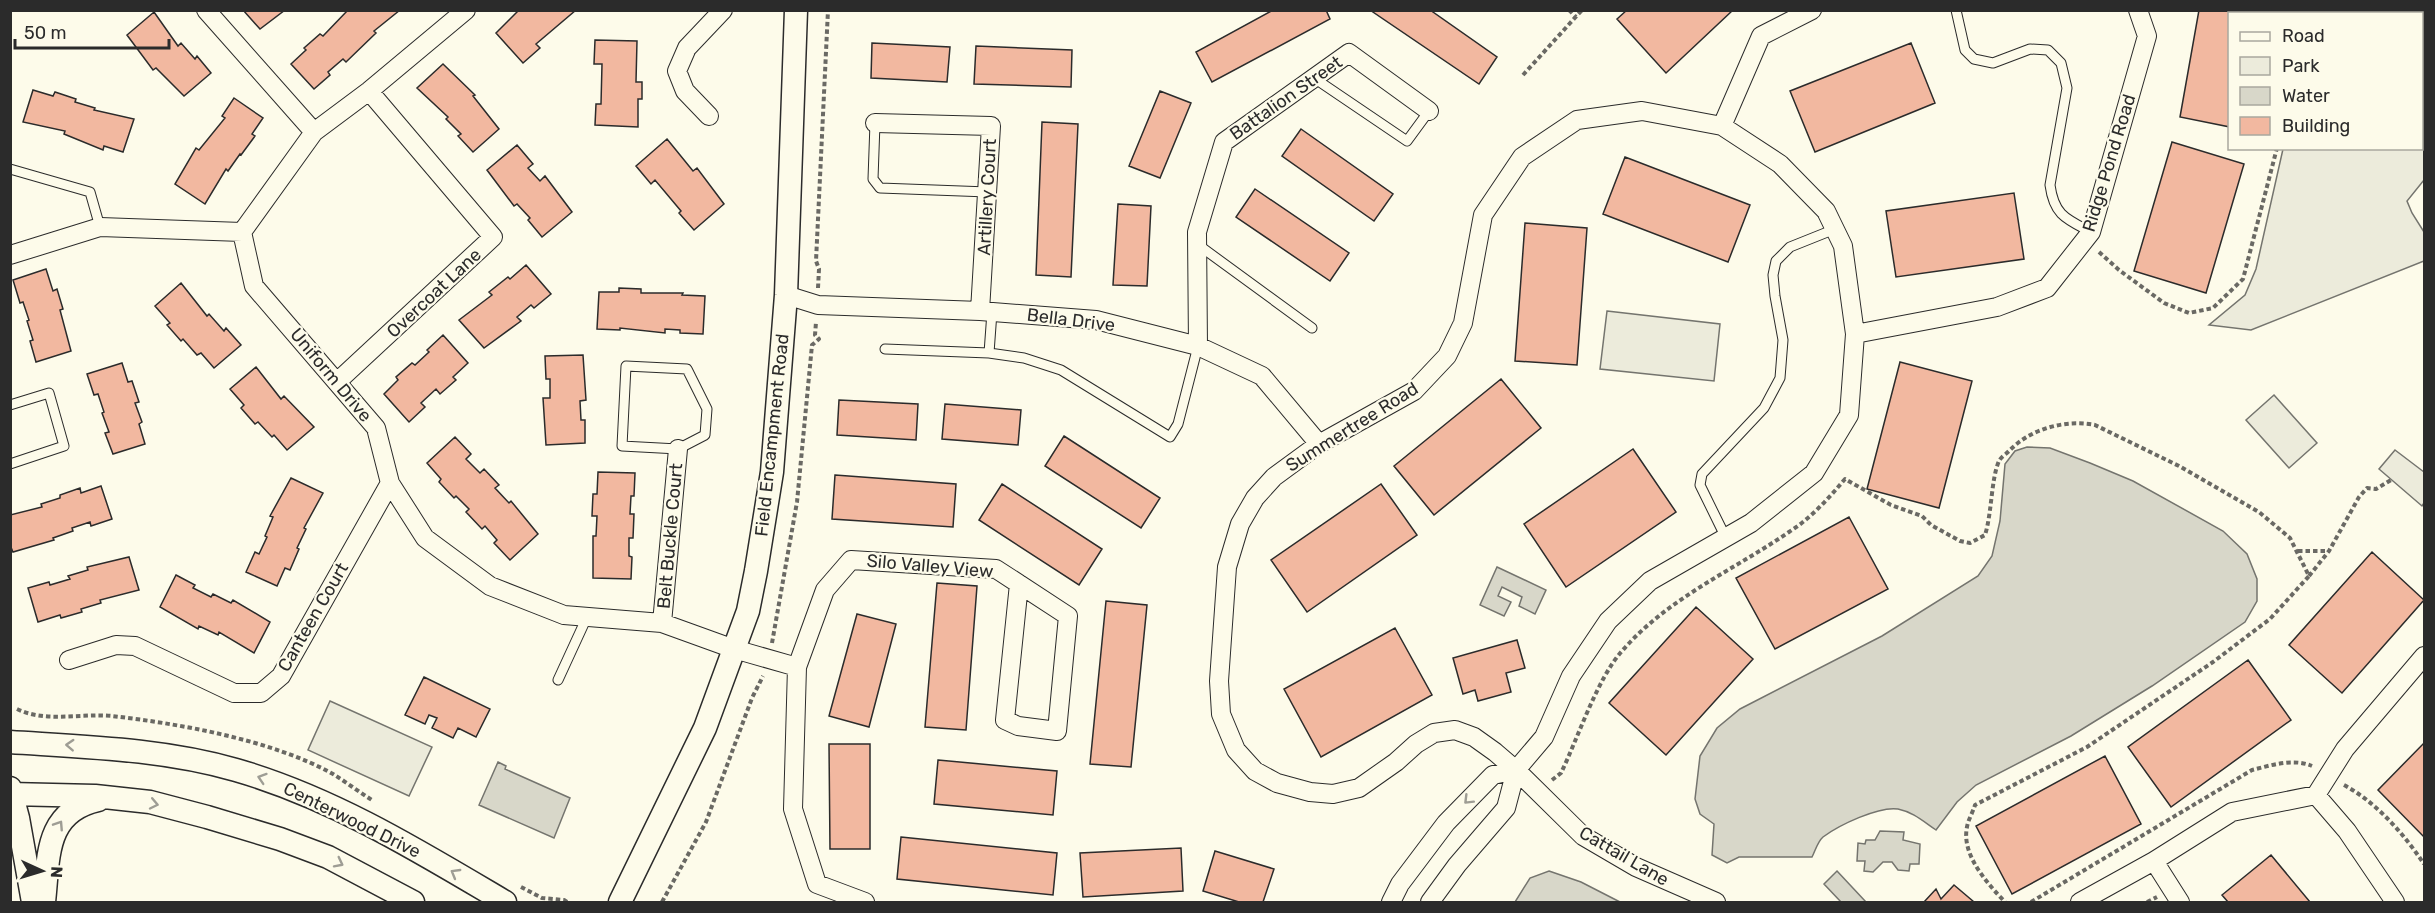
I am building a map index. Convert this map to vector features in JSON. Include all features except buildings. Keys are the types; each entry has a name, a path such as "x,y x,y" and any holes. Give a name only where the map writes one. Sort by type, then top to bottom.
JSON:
{"street":[{"path":"206,10 314,132"},
{"path":"10,255 100,227 242,232 314,132 369,91 466,10"},
{"path":"709,116 685,92 677,71 687,48 723,10"},
{"name":"Field Encampment Road","path":"620,903 705,728 748,611 772,472 786,295 796,10"},
{"path":"1722,126 1761,36 1812,10"},
{"name":"Ridge Pond Road","path":"1855,334 1996,307 2047,288 2088,236 2146,36 2138,10"},
{"name":"Battalion Street","path":"1198,346 1197,232 1224,142 1349,53 1430,111"},
{"name":"Overcoat Lane","path":"338,381 493,237 369,91"},
{"name":"Summertree Road","path":"1430,903 1457,865 1506,808 1516,770 1544,737 1571,676 1608,621 1650,581 1751,523 1814,473 1849,416 1855,334 1843,246 1826,211 1780,164 1722,126 1642,111 1577,120 1522,157 1483,215 1463,323 1447,356 1414,392 1319,444 1274,477 1255,498 1240,524 1227,567 1219,681 1221,714 1236,750 1255,771 1277,783 1310,792 1333,794 1359,788 1434,733 1455,730 1474,737 1516,770"},
{"name":"Artillery Court","path":"875,123 991,126 986,311"},
{"name":"Uniform Drive","path":"242,232 254,286 338,381 376,428 390,483 425,538 490,586 564,615 662,623 734,649"},
{"name":"Bella Drive","path":"786,295 818,306 986,311 1095,320 1198,346 1262,376 1319,444"},
{"name":"Belt Buckle Court","path":"662,623 678,449"},
{"name":"Canteen Court","path":"69,660 116,645 135,646 234,693 261,693 281,676 390,483"},
{"name":"Silo Valley View","path":"865,903 817,884 793,809 797,667 825,590 851,560 996,569 1019,584 1068,616 1058,731 1018,726 1005,720 1019,584"},
{"path":"734,649 797,667"},
{"path":"2080,903 2154,861 2232,812 2316,795 2345,748 2424,656"},
{"name":"Centerwood Drive","path":"10,742 168,755 235,770 301,792 381,830 506,903"},
{"path":"1391,903 1400,885 1446,823 1493,775 1516,770"},
{"name":"Cattail Lane","path":"1516,770 1583,836 1636,867 1716,903"},
{"path":"33,903 11,792 150,802 280,839 328,857 413,903"},
{"path":"2316,795 2348,831 2395,903"},
{"path":"44,903 50,849 57,827 70,812 83,805 110,798"},
{"path":"2154,861 2180,903"}],"lane":[{"path":"1956,10 1965,50 1974,59 1993,63 2030,50 2048,50 2061,63 2067,88 2050,185 2052,200 2062,217 2088,236"},
{"path":"1314,78 1407,141 1430,111"},
{"path":"875,123 873,179 880,188 988,192"},
{"path":"10,169 90,192 100,227"},
{"path":"1726,538 1700,485 1702,474 1764,408 1780,378 1783,340 1773,275 1776,261 1790,247 1835,229"},
{"path":"1197,244 1312,328"},
{"path":"986,311 989,353"},
{"path":"885,349 989,353 1024,358 1062,369 1170,437 1178,424 1198,346"},
{"path":"626,366 687,369 708,409 705,435 678,449 621,446 626,366"},
{"path":"10,405 49,393 64,446 10,464"},
{"path":"558,680 587,617"}],"path":[{"path":"818,279 819,268 816,261 828,10"},
{"path":"1569,10 1576,17"},
{"path":"1523,75 1582,10"},
{"path":"2088,236 2119,270 2164,303 2188,313 2213,308 2243,279 2276,150"},
{"path":"774,637 776,614 797,502 812,345 819,339 815,335"},
{"path":"1538,793 1561,773 1601,685 1620,652 1648,624 1691,592 1790,532 1819,508 1845,479 1891,505 1922,516 1931,525 1960,541 1970,543 1985,535 1990,521 2000,460 2018,441 2036,431 2079,422 2095,425 2179,466 2259,512 2290,537 2309,576"},
{"path":"2005,903 1977,866 1968,847 1967,828 1976,804 2087,747 2213,662 2270,619 2329,551 2358,497 2367,488 2376,489 2391,480"},
{"path":"2297,551 2329,551"},
{"path":"662,903 706,822 752,698 762,678"},
{"path":"2344,785 2367,801 2411,844 2424,864"}],"green space":[{"path":"2424,11 2424,180 2407,201 2424,232 2424,261 2251,330 2209,325 2245,295 2256,269 2283,150 2423,150 2423,12 2313,12"},
{"path":"1607,311 1720,324 1714,381 1600,369"},
{"path":"2274,395 2317,443 2289,468 2246,420"},
{"path":"2395,450 2424,472 2424,503 2422,506 2379,469"},
{"path":"330,701 432,747 409,796 308,750"}],"water":[{"path":"2027,447 2050,448 2133,481 2223,531 2247,554 2257,579 2257,601 2245,622 2152,686 2071,736 1976,785 1957,802 1936,830 1909,812 1898,809 1881,810 1859,817 1830,832 1820,841 1812,857 1739,857 1727,863 1712,855 1714,824 1700,814 1695,799 1700,756 1717,728 1740,709 1882,636 1978,576 1992,556 2000,521 2005,464 2015,451"},
{"path":"1497,567 1546,590 1535,614 1519,606 1522,597 1502,587 1498,596 1511,602 1504,616 1480,605"},
{"path":"498,762 506,766 505,769 570,798 554,838 479,805"},
{"path":"1880,831 1904,832 1903,840 1920,844 1919,864 1910,864 1909,871 1898,870 1892,862 1883,862 1873,872 1864,871 1865,861 1857,861 1858,843 1865,844 1866,840 1875,840"},
{"path":"1549,871 1581,882 1620,902 1515,902 1530,878"},
{"path":"1837,871 1866,902 1841,902 1824,884"}]}
